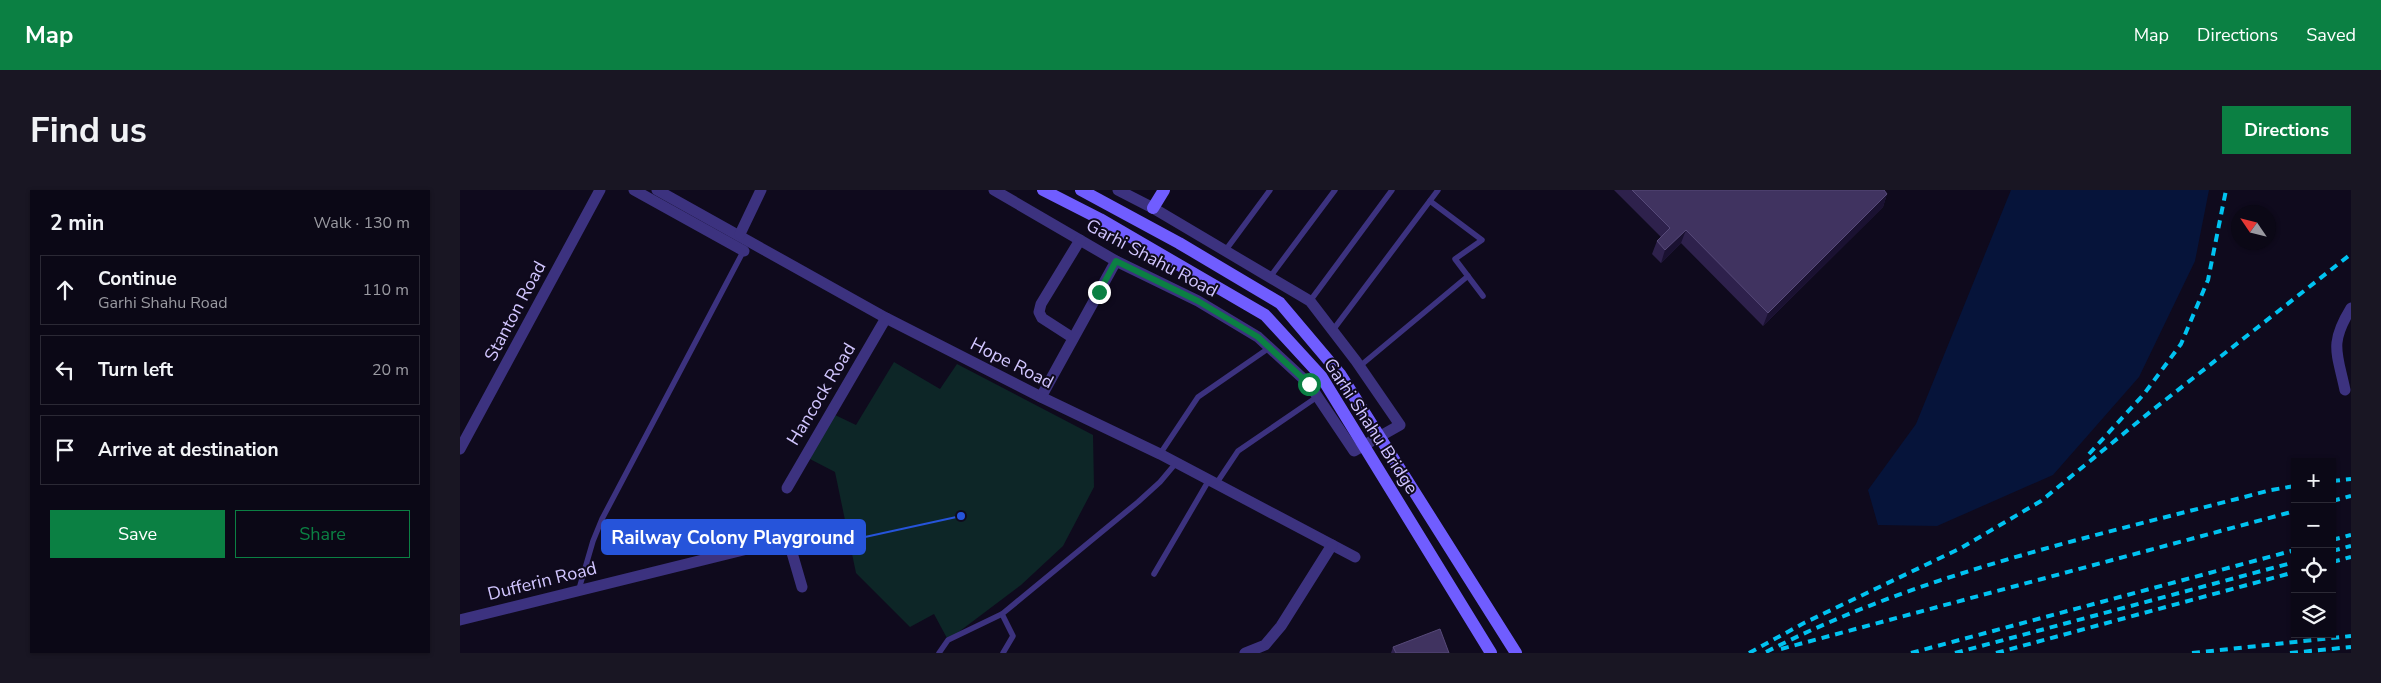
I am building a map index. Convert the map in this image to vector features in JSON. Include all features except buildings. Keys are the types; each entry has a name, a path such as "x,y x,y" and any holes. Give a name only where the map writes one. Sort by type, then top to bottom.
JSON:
{"main road":[{"name":"Garhi Shahu Bridge","path":"1044,190 1100,220 1265,316 1290,340 1321,376 1491,653"},
{"name":"Garhi Shahu Bridge","path":"1081,190 1179,243 1280,303 1340,374 1516,653"},
{"path":"1153,208 1164,190"}],"street":[{"name":"Stanton Road","path":"460,449 600,190"},
{"path":"634,190 744,251"},
{"name":"Hope Road","path":"658,190 740,234 886,318 1041,397 1160,454 1355,557"},
{"path":"740,234 761,190"},
{"name":"Garhi Shahu Road","path":"994,190 1116,261 1198,301 1270,347 1309,384 1354,451 1400,425 1360,366 1310,301 1153,208 1118,190"},
{"path":"1074,338 1042,318 1039,312 1041,304 1080,240"},
{"path":"1041,397 1116,261"},
{"path":"2345,390 2335,342 2342,323 2351,308"},
{"name":"Hancock Road","path":"787,488 886,318"},
{"name":"Dufferin Road","path":"460,620 579,589 788,539 802,587"},
{"path":"1245,653 1265,645 1281,626 1332,545"}],"lane":[{"path":"1225,251 1270,190"},
{"path":"1270,277 1335,190"},
{"path":"1310,301 1392,190"},
{"path":"1333,330 1438,190"},
{"path":"1430,201 1482,240 1455,259 1483,296"},
{"path":"579,589 602,519 750,241"},
{"path":"1360,366 1468,276"},
{"path":"1160,454 1198,397 1270,347"},
{"path":"1154,574 1212,482 1238,451 1318,397"},
{"path":"939,653 948,640 1002,614 1138,502 1160,482 1176,463"},
{"path":"1002,614 1012,636 1003,653"}],"green space":[{"path":"894,362 940,389 957,364 1093,435 1094,487 1063,546 1021,585 948,640 934,614 910,627 856,573 835,472 808,458 833,414 856,425"}],"water":[{"path":"2011,190 2209,190 2195,261 2139,377 2053,475 1937,526 1878,525 1868,490 1916,424"}],"railway":[{"path":"2089,454 2144,394 2181,344 2208,280 2226,190"},
{"path":"1749,653 1804,623 1961,548 2041,501 2150,412 2351,254"},
{"path":"2336,481 2351,479"},
{"path":"1766,652 1826,624 1950,577 2078,540 2271,490 2291,487"},
{"path":"2336,500 2351,496"},
{"path":"1781,649 2291,512"},
{"path":"2336,539 2351,535"},
{"path":"2336,550 2351,546"},
{"path":"1911,653 2291,551"},
{"path":"2336,561 2351,557"},
{"path":"1955,653 2291,563"},
{"path":"1996,653 2291,573"},
{"path":"2192,653 2351,636"},
{"path":"2290,653 2351,647"}],"place":[{"name":"Railway Colony Playground","path":"961,516"}],"route":[{"path":"1099,292 1116,261 1198,301 1258,337 1309,384"}]}
